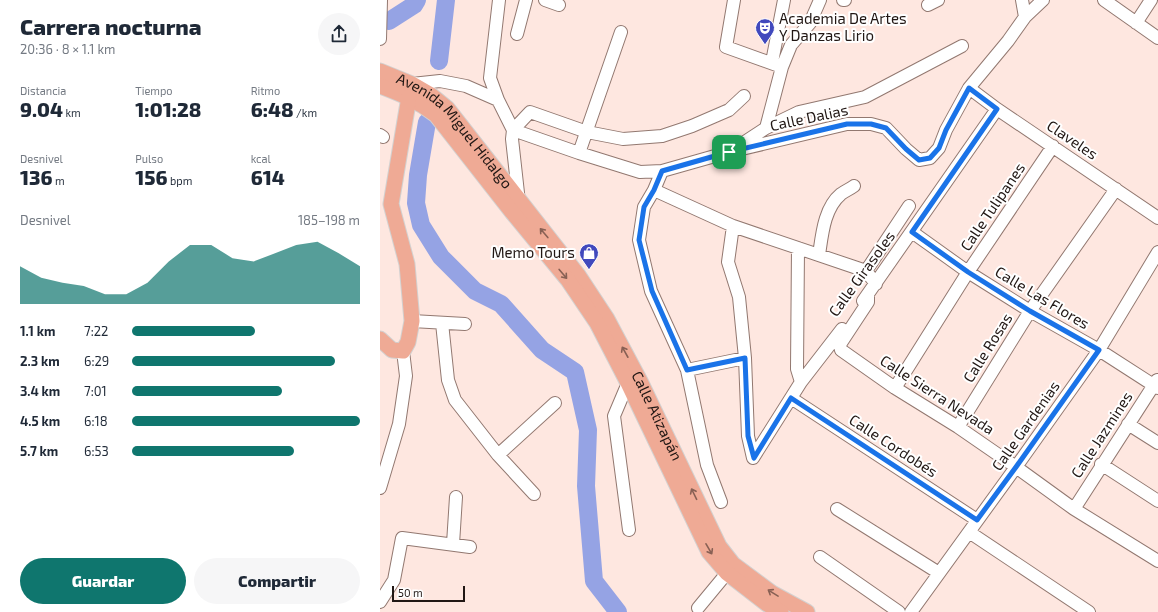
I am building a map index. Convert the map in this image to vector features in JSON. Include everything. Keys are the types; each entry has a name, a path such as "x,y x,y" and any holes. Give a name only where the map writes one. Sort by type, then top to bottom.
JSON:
{"main road":[{"name":"Avenida Miguel Hidalgo","path":"380,71 411,91 423,105 436,115 515,207"},
{"name":"Avenida Miguel Hidalgo","path":"380,86 411,91"},
{"path":"380,339 392,350 403,351 408,342 412,320 408,264 391,204 411,91"},
{"name":"Calle Atizapán","path":"515,207 597,323 628,383 709,552 727,573 767,604 781,612"},
{"name":"Calle Atizapán","path":"515,207 578,275 607,319 640,380 719,546 733,564 772,593 807,612"}],"street":[{"path":"380,39 381,0"},
{"path":"499,0 490,78 498,100 513,130 512,140 515,207"},
{"path":"517,34 526,0"},
{"path":"545,0 559,5"},
{"path":"734,0 726,47 777,65"},
{"path":"766,128 777,65 784,0"},
{"path":"777,65 810,23 820,0"},
{"path":"1022,0 1025,17"},
{"path":"969,88 1008,41 1025,17 1043,0"},
{"path":"1104,0 1158,38"},
{"path":"1136,23 1151,0"},
{"path":"579,153 621,32"},
{"path":"513,130 640,172 662,171 729,152 766,128 799,112 865,97 962,46"},
{"path":"411,91 440,81 466,86 498,100"},
{"name":"Claveles","path":"969,88 997,109 1158,218"},
{"name":"Calle Dalias","path":"729,152 847,124 871,124 886,128 919,160 930,158 939,148 946,130 969,88"},
{"path":"513,130 530,112 587,132 623,139 662,136 692,126 729,110 744,96"},
{"name":"Calle Girasoles","path":"745,358 748,436 754,458 801,382 876,284 997,109"},
{"name":"Calle Tulipanes","path":"895,388 968,272 1053,146"},
{"path":"662,171 654,190 644,207 639,240 652,291 687,370 706,465 721,502"},
{"path":"819,255 824,225 828,212 840,195 854,186"},
{"name":"Calle Rosas","path":"958,428 1030,311 1116,189"},
{"path":"654,190 733,226 866,271 876,284"},
{"path":"866,271 909,206"},
{"path":"687,370 745,358 739,297 728,262 733,226"},
{"name":"Calle Las Flores","path":"912,232 968,272 1030,311 1157,384"},
{"path":"798,248 797,368 801,382"},
{"name":"Calle Gardenias","path":"911,612 1099,350 1158,252"},
{"name":"Calle Sierra Nevada","path":"868,295 868,302 841,343 841,350 895,388 1016,467 1074,509 1158,561"},
{"path":"412,320 465,324"},
{"path":"442,323 448,380 455,400 498,455 534,494"},
{"path":"380,488 382,474 399,424 406,376 403,351"},
{"path":"628,383 614,416 629,530"},
{"name":"Calle Jazmines","path":"1074,509 1101,464 1157,384"},
{"name":"Calle Cordobés","path":"791,398 977,520"},
{"path":"498,455 555,403"},
{"path":"1128,424 1158,443"},
{"path":"1101,464 1158,501"},
{"path":"453,544 456,498"},
{"path":"836,509 939,573"},
{"path":"969,532 1090,612"},
{"path":"380,602 394,580 402,538 470,547"},
{"path":"820,557 899,612"},
{"path":"698,608 727,573"}],"waterway":[{"path":"389,21 414,5 417,0"},
{"path":"439,61 446,0"},
{"path":"427,122 418,175 416,203 421,225 441,257 475,291 501,304 542,350 575,372 588,430 586,486 594,581 618,612"}],"place":[{"name":"Academia De Artes Y Danzas Lirio","path":"765,45"},
{"name":"Memo Tours","path":"589,270"}],"route":[{"path":"969,88 997,109 912,232 968,272 1030,311 1099,350 977,520 791,398 754,458 748,436 745,358 687,370 652,291 644,266 639,240 644,207 654,190 662,171 729,152 847,124 871,124 886,128 919,160 930,158 939,148 946,130 969,88"}]}
